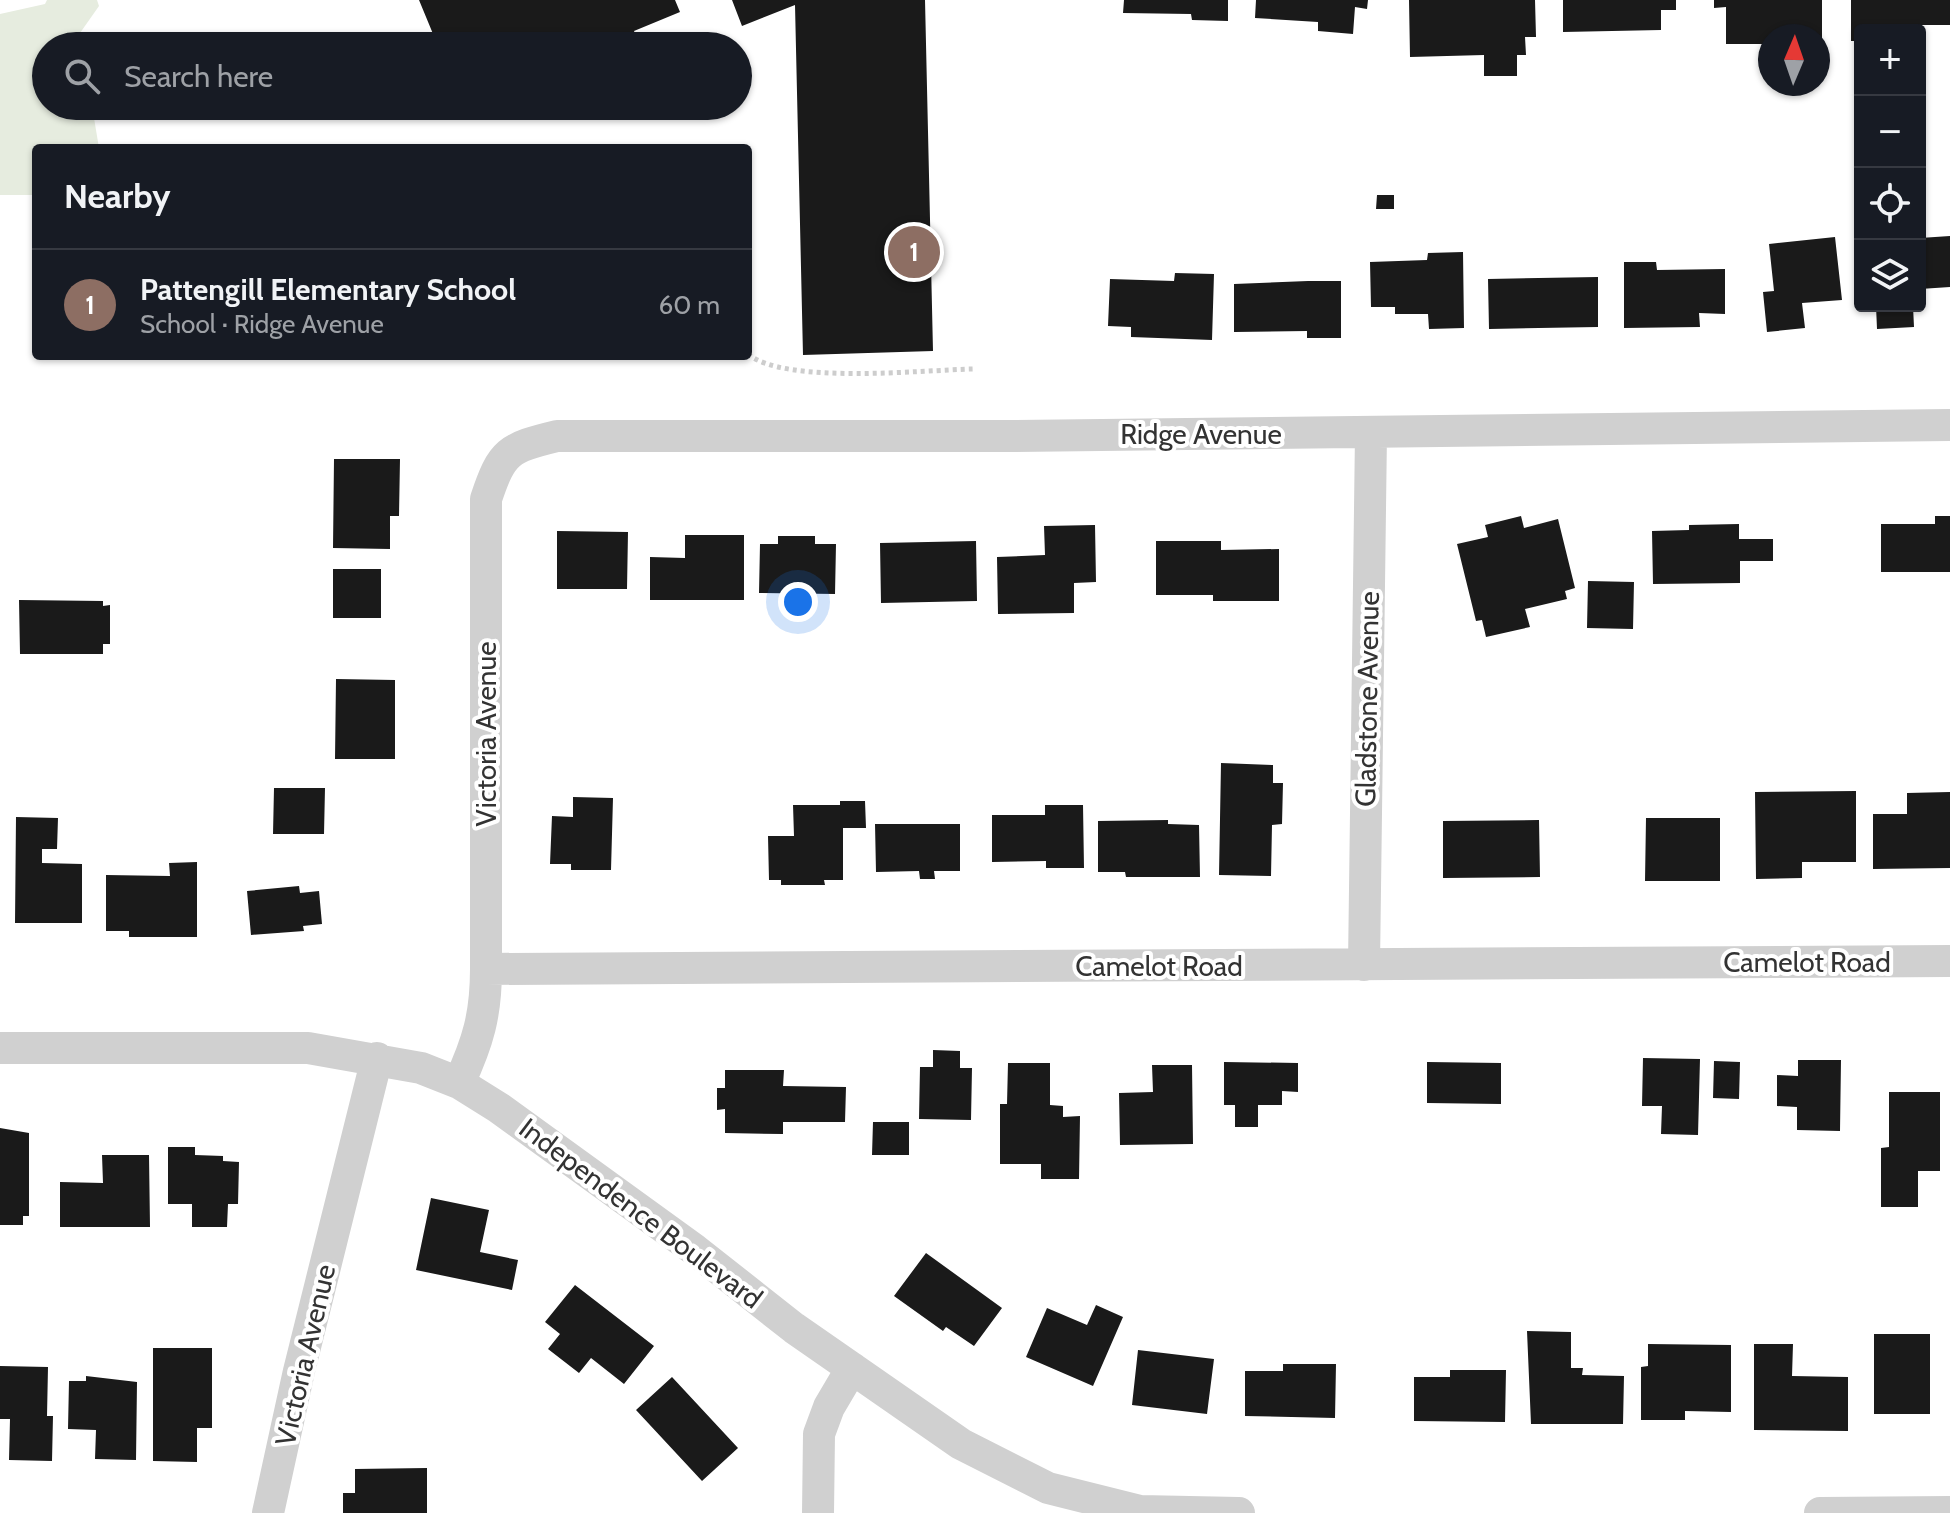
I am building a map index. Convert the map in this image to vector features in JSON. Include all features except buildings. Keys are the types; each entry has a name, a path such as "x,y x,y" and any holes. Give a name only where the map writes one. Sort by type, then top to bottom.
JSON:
{"street":[{"name":"Ridge Avenue","path":"486,499 497,467 517,446 557,436 1371,433 1950,425"},
{"name":"Gladstone Avenue","path":"1364,965 1371,433"},
{"name":"Victoria Avenue","path":"486,499 486,969"},
{"name":"Camelot Road","path":"486,969 1950,961"},
{"path":"459,1083 476,1046 486,1010 486,969"},
{"name":"Independence Boulevard","path":"0,1048 308,1048 421,1068 459,1083 511,1117 852,1368 961,1444 1048,1488 1140,1511 1239,1513"},
{"name":"Victoria Avenue","path":"268,1513 299,1371 377,1058"},
{"path":"818,1513 819,1434 829,1407 852,1368"},
{"path":"1820,1513 1950,1512"}],"path":[{"path":"752,358 758,363 807,373 973,369"}],"shaded area":[{"path":"47,0 97,0 99,6 81,32 32,32 32,120 94,120 98,144 32,144 32,195 0,195 0,14 45,4"}],"place":[{"name":"Pattengill Elementary School","path":"914,252"}]}
